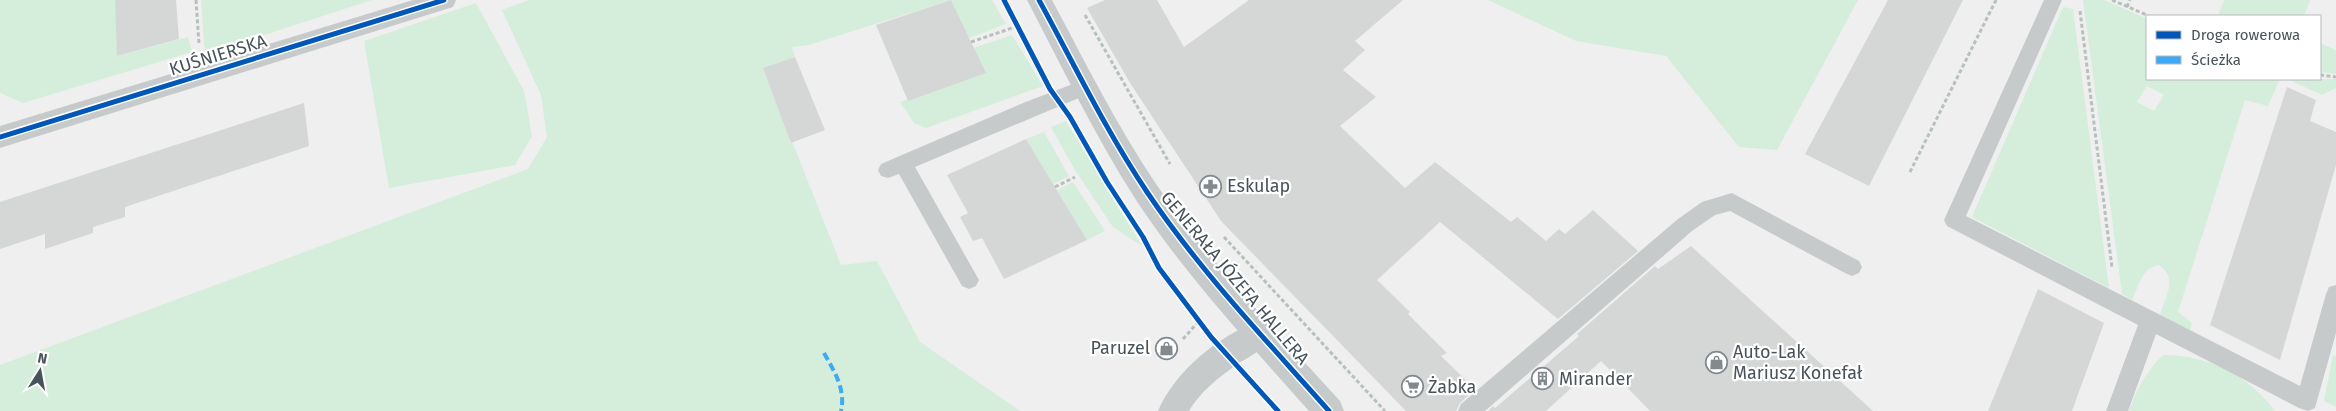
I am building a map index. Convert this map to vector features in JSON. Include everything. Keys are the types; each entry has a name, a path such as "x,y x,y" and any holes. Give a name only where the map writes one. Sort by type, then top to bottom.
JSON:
{"street":[{"name":"KUŚNIERSKA","path":"0,137 444,0"},
{"name":"GENERAŁA JÓZEFA HALLERA","path":"1039,0 1126,158 1164,218 1260,334 1329,411"},
{"path":"1173,411 1182,393 1194,382 1260,334"}],"lane":[{"path":"2053,0 1954,220 2306,406 2336,294"},
{"path":"968,280 896,167 1086,87"},
{"path":"1469,411 1685,224 1709,208 1732,202 1852,267"},
{"path":"2117,411 2150,322"}],"path":[{"path":"196,0 200,49"},
{"path":"1910,172 1996,0"},
{"path":"2112,0 2147,15"},
{"path":"2127,7 2130,0"},
{"path":"1082,9 1175,173"},
{"path":"2080,10 2116,304"},
{"path":"971,42 1018,26"},
{"path":"2321,75 2336,77"},
{"path":"1055,187 1075,177"},
{"path":"1222,234 1385,411"},
{"path":"1184,339 1200,320"}],"green space":[{"path":"0,0 115,0 118,56 188,37 192,52 23,103 0,93"},
{"path":"201,0 372,0 205,54"},
{"path":"529,0 951,0 809,45 792,47 795,57 763,68 841,265 877,261 920,342 1020,411 0,411 0,365 528,169 547,137 541,95 502,10"},
{"path":"951,0 992,0 1006,24 969,38"},
{"path":"1488,0 1858,0 1777,150 1739,147 1666,56 1576,41"},
{"path":"2083,0 2104,0 2146,19 2146,80 2279,81 2268,106 2245,100 2178,312 2192,323 2190,331 2160,315 2169,287 2169,281 2165,270 2159,265 2145,273 2132,300 2122,294","holes":["2147,86 2164,95 2154,111 2137,102"]},
{"path":"2224,0 2310,0 2304,15 2218,15"},
{"path":"476,3 524,91 532,136 515,165 389,188 364,41"},
{"path":"2063,7 2073,9 2109,288 1972,217"},
{"path":"1012,35 1043,86 926,128 914,123 900,102 985,73 973,48"},
{"path":"2321,43 2336,50 2336,74 2321,72"},
{"path":"2336,79 2336,88 2322,95 2289,80"},
{"path":"1066,121 1142,246 1113,227 1075,170 1051,127"},
{"path":"1044,132 1069,176 1053,184 1026,139"},
{"path":"1073,182 1105,231 1087,240 1057,190"},
{"path":"2163,355 2180,356 2211,363 2240,377 2264,398 2275,411 2129,411 2143,381"},
{"path":"2333,355 2336,356 2336,407 2324,401"}],"building":[{"path":"115,0 176,0 179,39 117,56"},
{"path":"951,0 986,73 908,101 876,25"},
{"path":"1105,0 1157,0 1184,47 1249,0 1403,0 1355,41 1365,50 1343,70 1376,97 1340,126 1405,188 1435,162 1511,222 1517,217 1546,241 1559,229 1565,234 1593,210 1638,251 1558,319 1440,222 1377,280 1410,312 1408,314 1447,353 1441,356 1475,389 1460,403 1456,411 1406,411 1221,221 1130,83 1087,8"},
{"path":"1888,0 1963,0 1869,186 1805,154"},
{"path":"795,57 825,130 791,143 763,68"},
{"path":"2287,87 2316,100 2310,121 2336,132 2336,165 2280,360 2210,325"},
{"path":"304,103 309,146 125,207 125,217 93,227 93,233 45,249 45,234 0,249 0,202"},
{"path":"1026,139 1087,240 1004,279 982,238 973,241 960,217 968,213 947,175"},
{"path":"1691,246 1873,411 1650,411 1601,361 1546,411 1488,411 1493,406 1495,408 1579,336 1577,334 1655,266 1658,269"},
{"path":"2038,289 2104,323 2072,411 1988,411"}],"marked path":[{"path":"824,353 841,389 843,404 841,411"}],"cycle path":[{"path":"0,137 444,0"},
{"path":"1004,0 1050,89 1070,117 1107,182 1143,237 1159,268 1211,337 1278,411"},
{"path":"1039,0 1098,111 1146,192 1183,243 1223,292 1329,411"}],"place":[{"name":"Eskulap","path":"1211,186"},
{"name":"Paruzel","path":"1166,348"},
{"name":"Auto-Lak Mariusz Konefał","path":"1717,362"},
{"name":"Mirander","path":"1543,379"},
{"name":"Żabka","path":"1412,387"}]}
